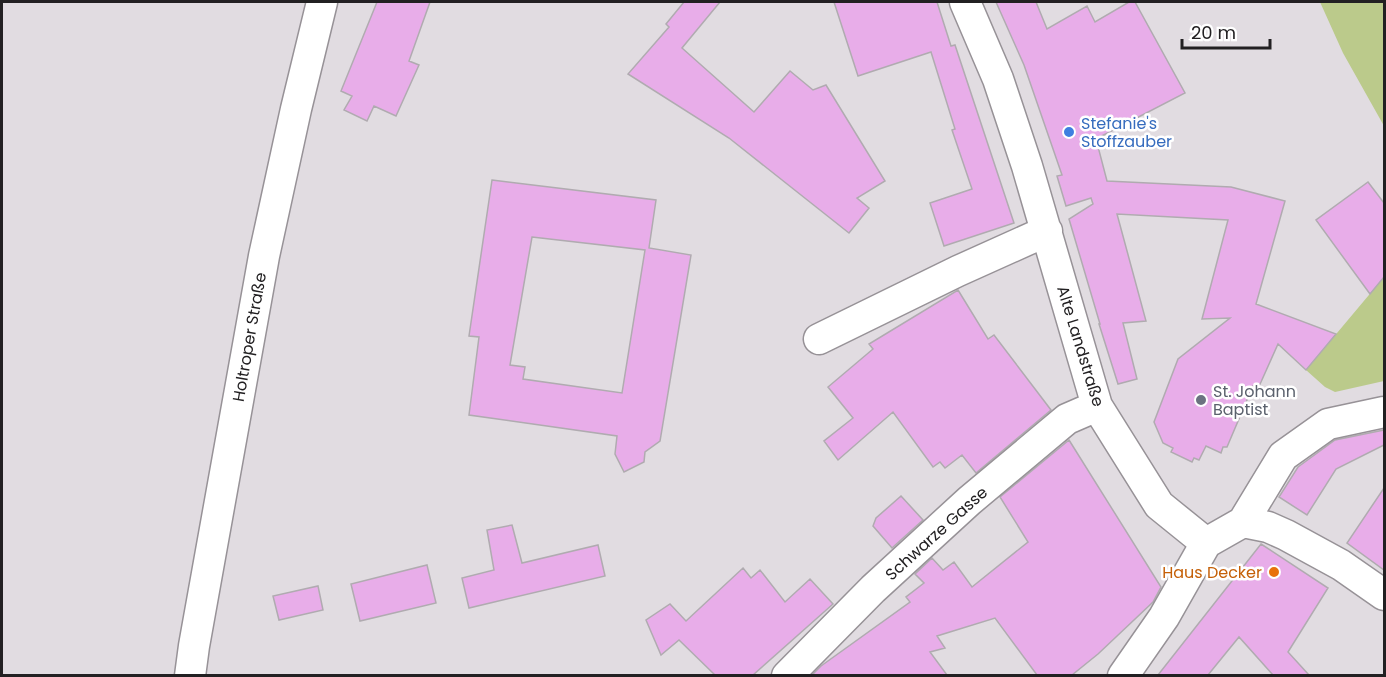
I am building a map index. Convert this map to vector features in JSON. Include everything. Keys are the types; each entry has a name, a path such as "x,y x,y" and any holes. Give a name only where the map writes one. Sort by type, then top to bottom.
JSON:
{"street":[{"name":"Holtroper Straße","path":"190,675 264,256 322,2"},
{"name":"Alte Landstraße","path":"965,2 998,79 1027,166 1097,406 1159,505 1206,543"},
{"path":"819,339 958,271 1047,231"},
{"name":"Schwarze Gasse","path":"787,675 873,589 969,501 1067,419 1097,406"},
{"path":"1123,675 1164,617 1206,543 1243,522 1283,456 1328,424 1384,412"},
{"path":"1243,522 1268,527 1286,535 1341,566 1384,595"}],"green space":[{"path":"1320,2 1384,2 1384,126 1343,53"},
{"path":"1384,277 1384,381 1335,392 1325,387 1306,370"}],"building":[{"path":"377,2 430,2 409,61 419,65 396,116 374,106 367,121 344,110 352,96 341,91"},
{"path":"684,2 720,2 682,48 754,112 790,71 813,90 826,85 885,181 857,198 869,208 849,233 729,138 628,74 669,27 666,24"},
{"path":"834,2 937,2 951,46 955,45 1014,223 944,246 930,203 972,189 952,130 955,129 931,52 858,76"},
{"path":"996,2 1036,2 1047,29 1087,6 1095,22 1129,2 1135,2 1185,93 1096,139 1107,181 1231,187 1285,201 1256,304 1336,334 1306,370 1278,344 1258,388 1253,386 1227,447 1223,447 1221,453 1206,446 1199,460 1194,458 1192,462 1171,452 1173,448 1163,443 1154,422 1178,359 1230,318 1202,319 1228,220 1117,214 1146,321 1123,323 1137,379 1118,384 1069,219 1093,204 1091,198 1066,206 1057,176 1062,175 1024,65"},
{"path":"492,180 656,200 649,248 691,255 660,441 645,452 644,462 624,472 615,454 617,436 469,415 479,337 469,336","holes":["532,237 645,250 622,393 523,379 525,367 510,365"]},
{"path":"1368,182 1384,203 1384,277 1370,294 1316,220"},
{"path":"958,290 988,339 994,335 1051,410 976,473 962,455 945,468 940,462 933,467 893,412 838,460 824,441 853,418 828,387 873,349 869,344"},
{"path":"1384,430 1384,445 1336,469 1307,515 1279,497 1298,467 1335,440"},
{"path":"1069,440 1161,587 1153,602 1098,654 1072,675 1037,675 995,618 937,636 945,648 930,652 947,675 812,675 821,666 910,602 906,597 924,583 915,574 932,558 943,570 954,562 972,587 1028,542 1000,497"},
{"path":"1384,488 1384,570 1347,543"},
{"path":"901,496 923,520 892,548 873,526 876,518"},
{"path":"512,525 522,563 598,545 605,576 469,608 462,578 494,570 487,530"},
{"path":"1261,544 1328,588 1288,652 1309,675 1273,675 1239,637 1208,675 1158,675"},
{"path":"427,565 436,603 360,621 351,584"},
{"path":"743,568 751,578 760,570 785,602 810,579 833,604 753,675 715,675 679,640 661,655 646,620 670,604 686,621"},
{"path":"318,586 323,610 279,620 273,596"}],"place":[{"name":"Stefanie's Stoffzauber","path":"1069,132"},
{"name":"St. Johann Baptist","path":"1201,400"},
{"name":"Haus Decker","path":"1274,572"}]}
